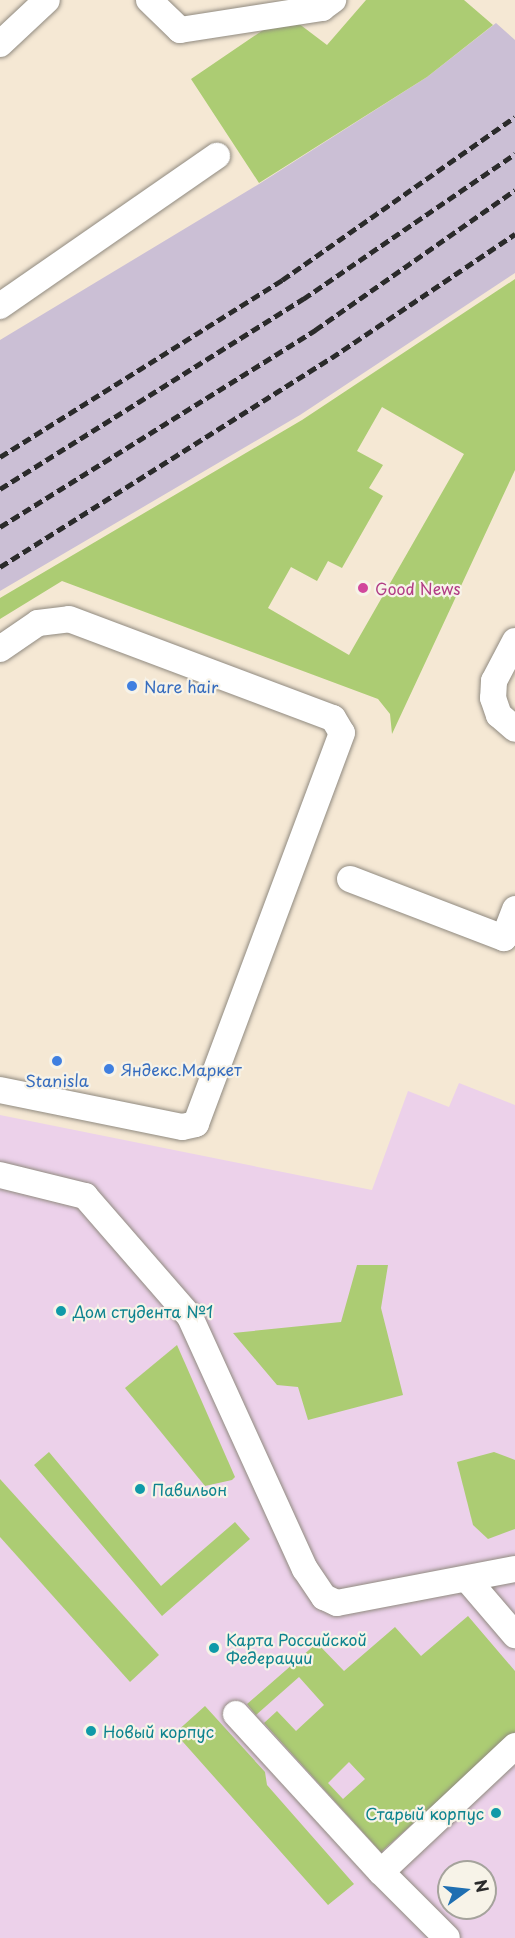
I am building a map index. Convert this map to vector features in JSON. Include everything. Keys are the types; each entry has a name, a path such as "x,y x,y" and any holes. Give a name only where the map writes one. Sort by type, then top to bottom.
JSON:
{"lane":[{"path":"0,44 47,0"},
{"path":"149,0 180,30 322,8 333,0"},
{"path":"0,306 216,156"},
{"path":"0,649 38,623 69,619 333,718 342,733 196,1124 182,1127 0,1089"},
{"path":"515,641 494,681 493,698 499,715 515,729"},
{"path":"350,879 504,938 515,909"},
{"path":"0,1175 86,1196 190,1317 305,1569 324,1597 337,1604 515,1569"},
{"path":"467,1579 515,1635"},
{"path":"236,1714 381,1872 447,1938"},
{"path":"381,1872 515,1746"}],"shaded area":[{"path":"496,23 515,40 515,273 300,415 0,591 0,340 259,184 427,77"},
{"path":"459,1083 515,1105 515,1938 0,1938 0,1115 372,1190 408,1091 449,1107"}],"green space":[{"path":"366,0 464,0 493,25 427,77 259,183 191,79 269,26 294,20 327,45"},
{"path":"515,279 515,470 392,734 390,714 378,699 62,581 0,619 0,598 302,420","holes":["382,407 464,454 349,655 268,608 291,567 317,581 328,561 342,568 383,496 369,488 383,465 357,451"]},
{"path":"357,1265 388,1265 381,1308 403,1395 308,1420 298,1387 277,1385 233,1333 341,1322"},
{"path":"177,1345 235,1477 232,1480 205,1486 125,1388"},
{"path":"49,1452 161,1586 235,1522 250,1539 162,1616 34,1465"},
{"path":"494,1452 515,1460 515,1529 488,1539 473,1525 457,1462"},
{"path":"0,1479 159,1655 130,1682 0,1537"},
{"path":"468,1616 515,1671 515,1732 381,1852 264,1723 277,1711 296,1731 324,1705 299,1677 256,1715 247,1704 317,1643 344,1671 395,1627 421,1656","holes":["349,1762 365,1779 343,1799 328,1783"]},
{"path":"205,1706 265,1772 267,1785 354,1884 328,1905 175,1733"}],"railway":[{"path":"0,457 282,280 515,117"},
{"path":"0,489 303,299 515,154"},
{"path":"0,527 315,330 515,190"},
{"path":"0,567 331,358 515,234"}],"place":[{"name":"Good News","path":"363,588"},
{"name":"Nare hair","path":"132,686"},
{"name":"Stanisla","path":"57,1061"},
{"name":"Яндекс.Маркет","path":"109,1069"},
{"name":"Дом студента №1","path":"61,1311"},
{"name":"Павильон","path":"140,1489"},
{"name":"Карта Российской Федерации","path":"214,1648"},
{"name":"Новый корпус","path":"91,1731"},
{"name":"Старый корпуc","path":"496,1813"}]}
